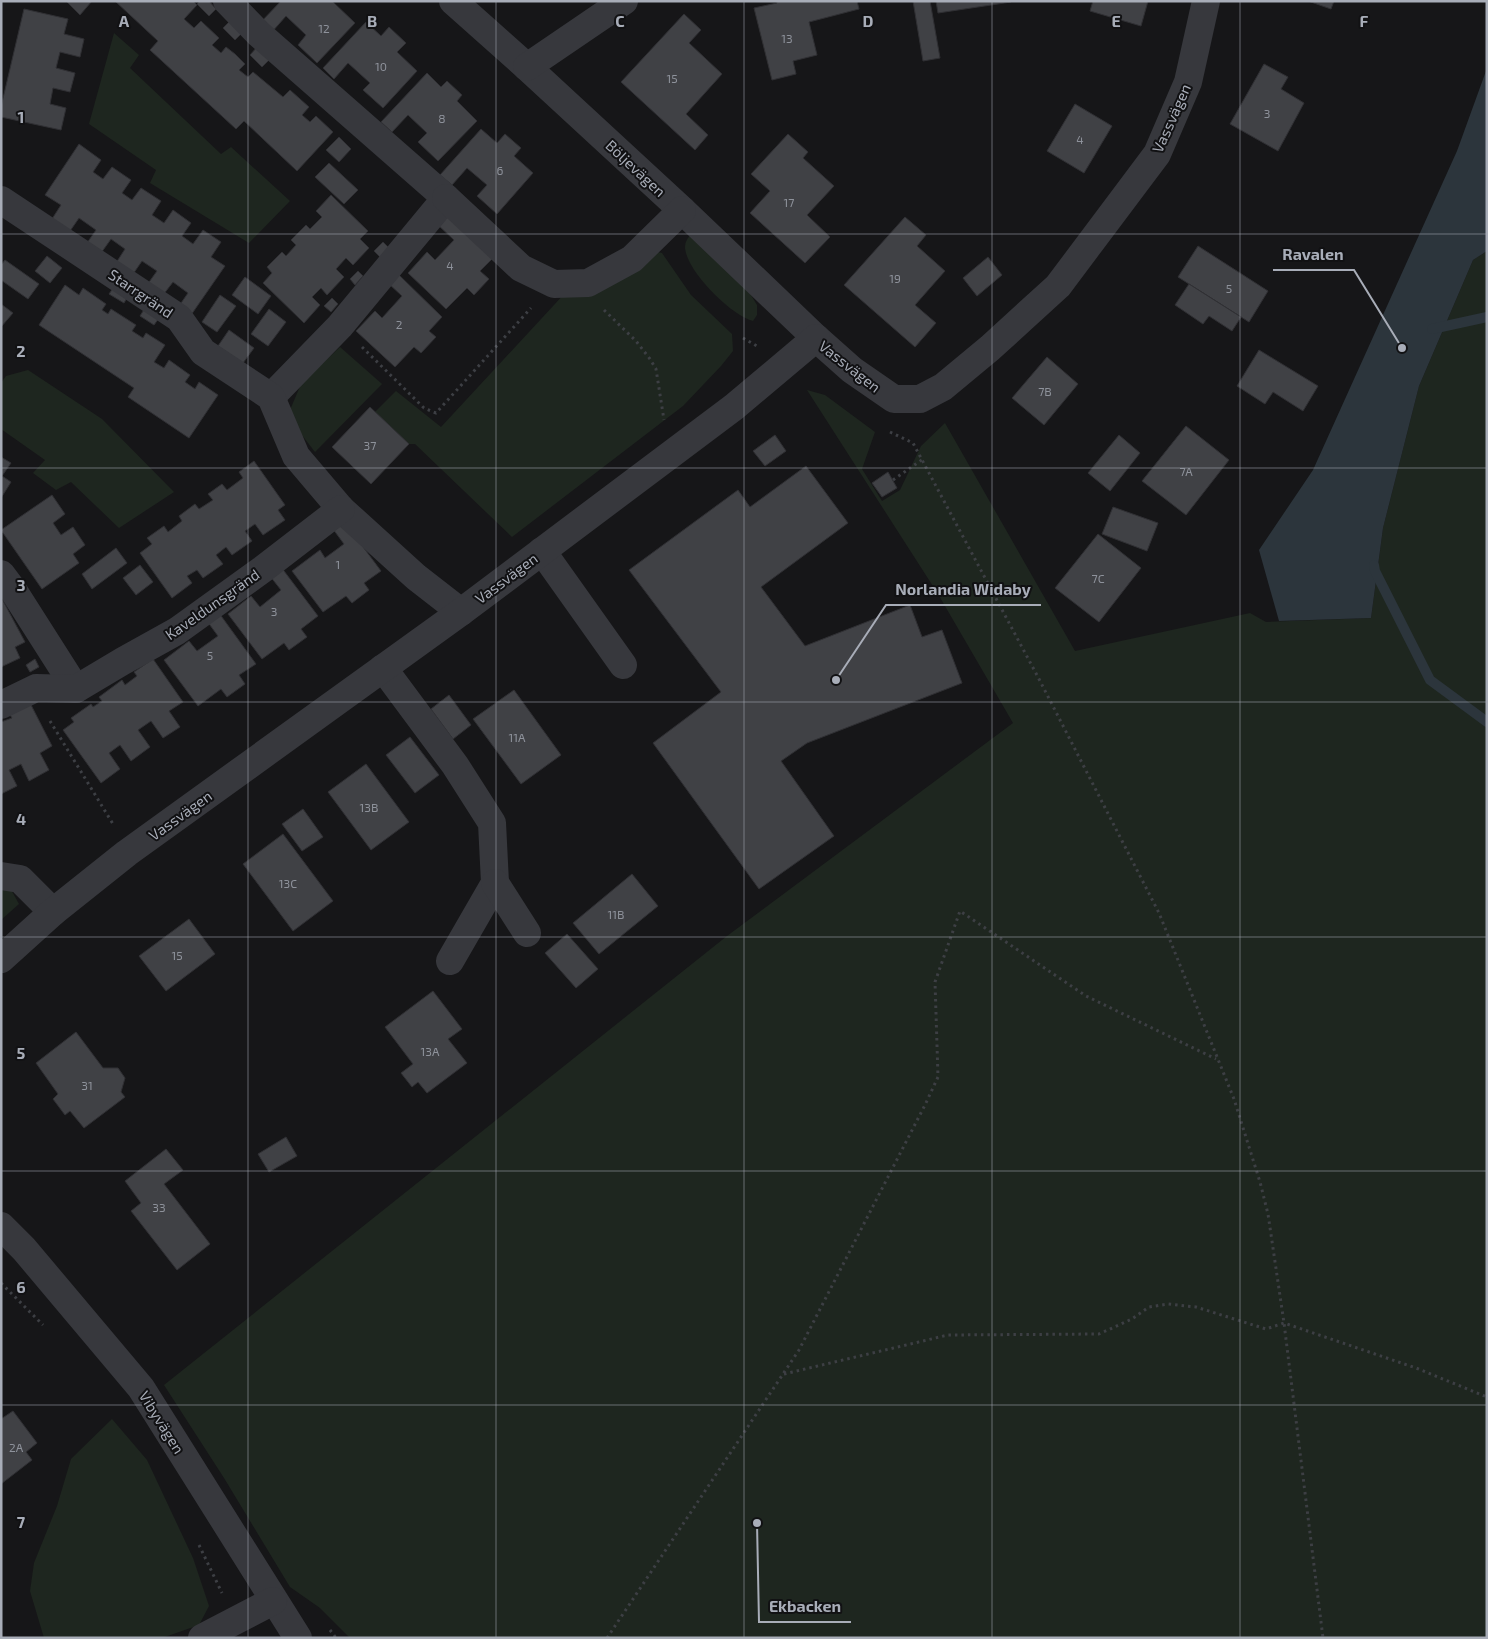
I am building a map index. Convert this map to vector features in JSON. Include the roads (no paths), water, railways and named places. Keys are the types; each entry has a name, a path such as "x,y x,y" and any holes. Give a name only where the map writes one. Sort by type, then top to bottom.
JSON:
{"street":[{"path":"227,1 259,34 446,198 521,268 565,283 588,283 632,259 682,210"},
{"name":"Böljevägen","path":"453,1 682,210 816,338"},
{"path":"527,67 624,1"},
{"name":"Vassvägen","path":"1,959 53,912 127,853 461,612 734,407 816,338 852,370 894,399 920,399 943,387 990,348 1058,286 1157,154 1188,82 1206,1"},
{"path":"446,198 340,326 271,397 296,456 341,509 416,577 461,612"},
{"name":"Starrgränd","path":"1,200 179,318 204,352 271,397"},
{"name":"Kaveldunsgränd","path":"76,689 178,631 341,509"},
{"path":"542,551 623,665"},
{"path":"1,574 76,689"},
{"path":"383,668 455,765 492,823 495,883 527,933"},
{"path":"1,705 36,688 76,689"},
{"path":"1,876 20,879 53,912"},
{"path":"450,961 495,883"},
{"name":"Vibyvägen","path":"1,1226 24,1249 140,1388 298,1638"},
{"path":"202,1638 273,1601"}],"waterway":[{"path":"1432,329 1487,317"},
{"path":"1374,565 1375,571 1430,680 1487,722"}],"place":[{"name":"Ravalen","path":"1402,348"},
{"name":"Norlandia Widaby","path":"836,680"},
{"name":"Ekbacken","path":"757,1523"}]}
